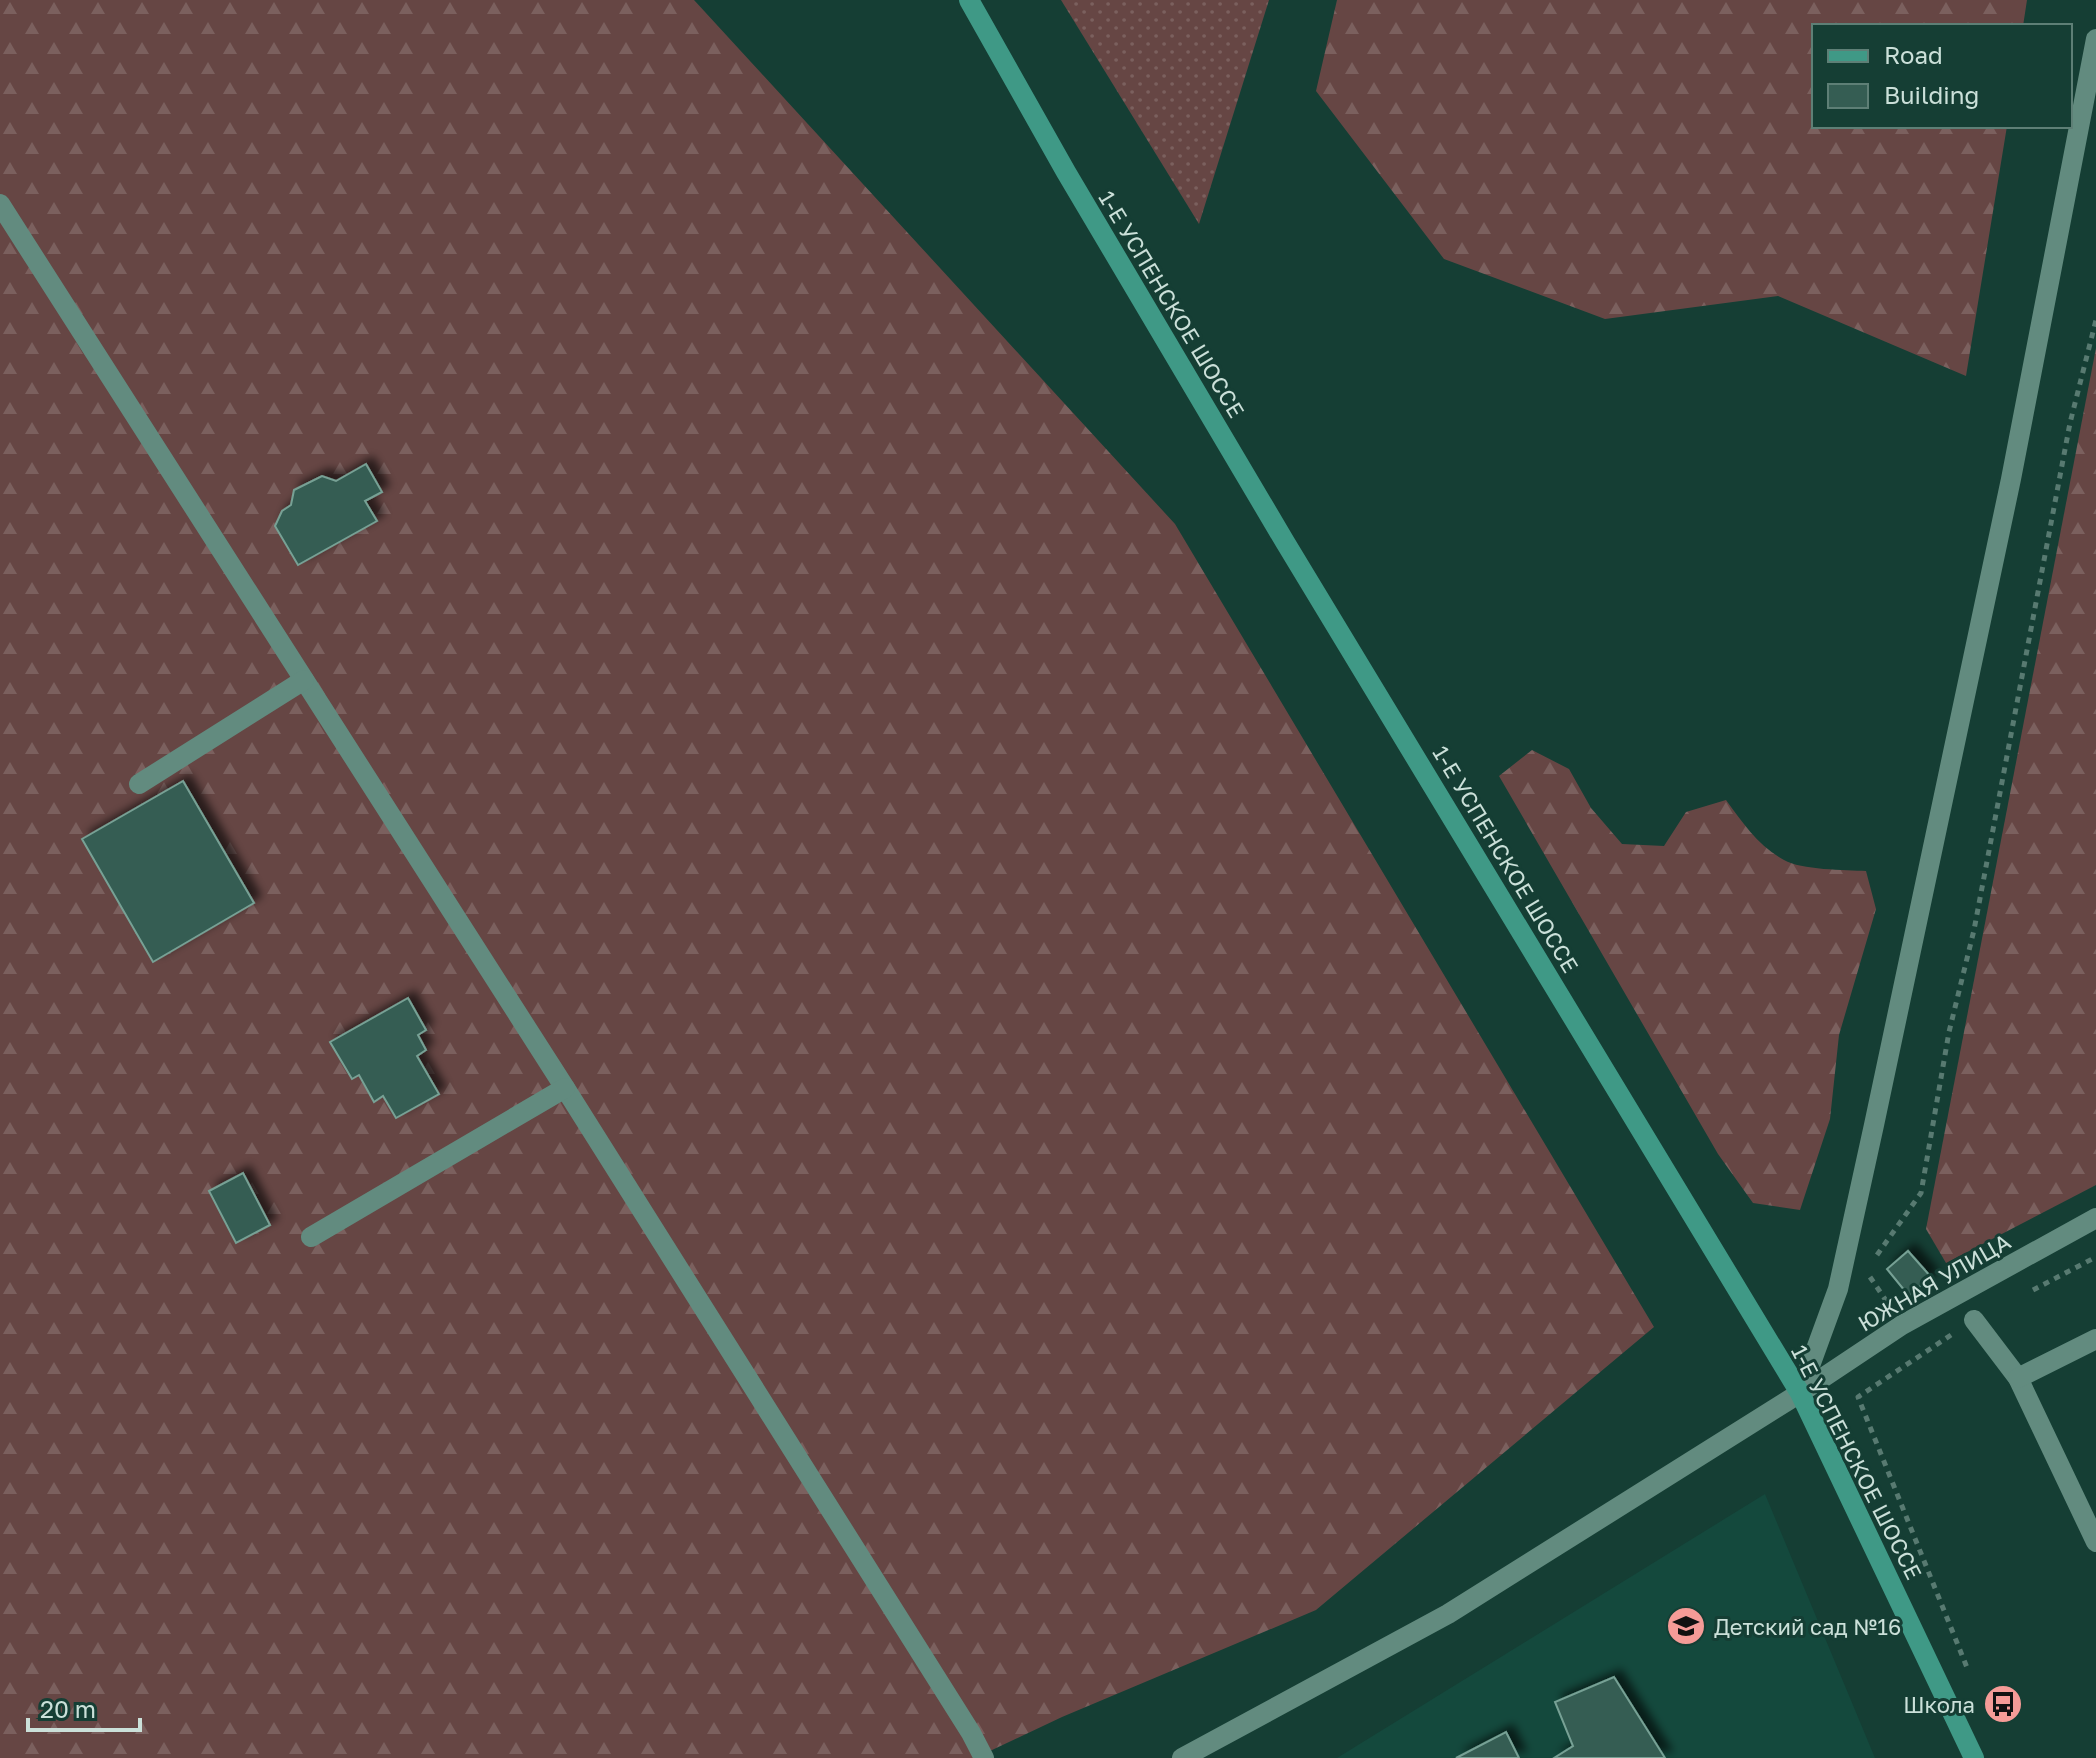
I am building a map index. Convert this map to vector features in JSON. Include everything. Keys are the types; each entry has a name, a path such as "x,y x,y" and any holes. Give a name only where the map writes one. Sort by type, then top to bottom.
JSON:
{"main road":[{"name":"1-Е УСПЕНСКОЕ ШОССЕ","path":"969,0 1066,172 1285,542 1800,1393 1974,1758"}],"street":[{"path":"1800,1393 1838,1289 1874,1125 2011,479 2096,39"},
{"path":"0,204 565,1088 984,1758"},
{"path":"139,784 304,680"},
{"path":"311,1237 565,1088"},
{"name":"ЮЖНАЯ УЛИЦА","path":"1182,1758 1448,1614 1800,1393 1902,1325 2096,1218"},
{"path":"1974,1320 2018,1378 2094,1535"},
{"path":"2018,1378 2096,1339"}],"path":[{"path":"1875,1258 1921,1193 1949,1032 1974,930 2070,423 2096,320"},
{"path":"1866,1271 1918,1355"},
{"path":"1858,1397 1968,1671"}],"shaded area":[{"name":"Детский сад №16","path":"1765,1494 1875,1758 1337,1758"}],"green space":[{"path":"0,0 694,0 1175,524 1654,1327 1316,1610 1062,1717 975,1758 0,1758"},
{"path":"1061,0 1269,0 1199,224"},
{"path":"1337,0 2027,0 2023,24 1812,24 1812,128 2007,128 1966,376 1778,296 1605,319 1444,259 1316,91"},
{"path":"2096,348 2096,1185 1946,1263 1926,1229"},
{"path":"1532,750 1569,769 1591,808 1622,844 1664,846 1686,812 1726,800 1759,841 1784,860 1812,868 1866,871 1876,909 1839,1035 1830,1119 1800,1210 1753,1203 1718,1154 1499,776"}],"building":[{"path":"366,464 382,492 365,501 377,521 298,565 275,526 282,511 291,505 294,490 322,476 336,481"},
{"path":"183,781 254,903 153,962 82,839"},
{"path":"408,998 426,1030 418,1035 426,1050 417,1056 439,1094 396,1118 383,1096 374,1102 359,1075 352,1079 330,1042"},
{"path":"243,1173 270,1225 236,1243 209,1191"},
{"path":"1908,1251 1931,1277 1909,1296 1887,1269"},
{"path":"1614,1677 1665,1758 1554,1758 1573,1746 1555,1702"},
{"path":"1506,1732 1519,1758 1456,1758"}],"place":[{"name":"Детский сад №16","path":"1686,1626"},
{"name":"Школа","path":"2003,1704"}]}
